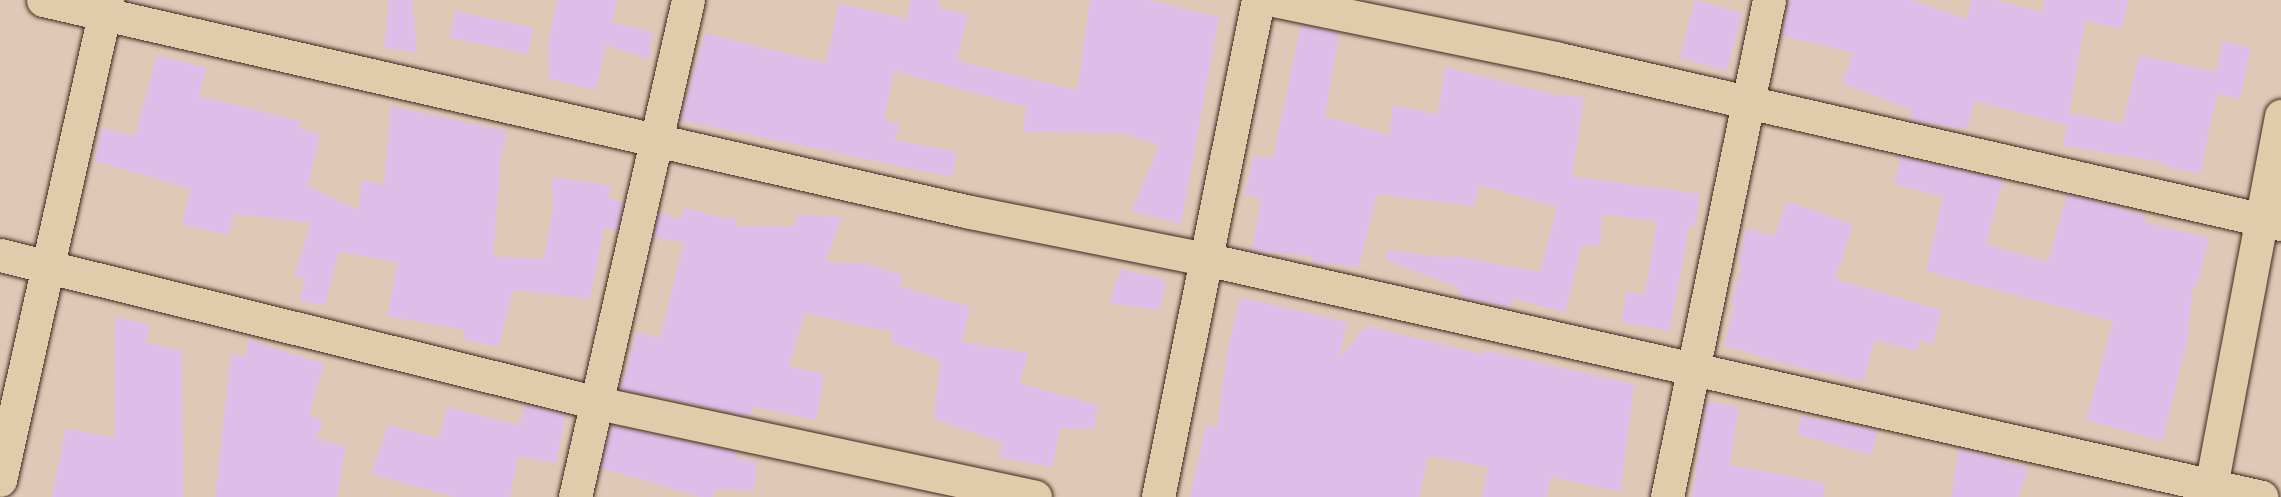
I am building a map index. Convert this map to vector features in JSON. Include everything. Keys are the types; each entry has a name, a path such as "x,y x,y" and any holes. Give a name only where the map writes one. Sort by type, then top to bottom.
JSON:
{"street":[{"path":"43,0 105,7 658,140 970,212 1204,260 2211,491 2262,497"},
{"path":"575,497 688,0"},
{"path":"1158,497 1258,0"},
{"path":"1273,0 1745,101 2270,222"},
{"path":"1667,497 1745,101 1769,0"},
{"path":"0,480 105,7"},
{"path":"2211,491 2270,222 2281,116"},
{"path":"0,255 49,265 597,403 1035,497"}],"building":[{"path":"389,0 412,0 417,52 384,48"},
{"path":"558,0 617,0 612,22 653,32 649,59 606,45 596,90 549,79 548,42"},
{"path":"910,0 939,0 938,8 968,14 957,61 1077,90 1090,0 1149,0 1219,17 1181,224 1132,211 1159,145 1122,133 1023,132 1026,107 894,71 884,119 899,124 895,140 957,152 952,177 680,120 705,33 826,63 839,3 907,19"},
{"path":"1695,0 1742,13 1727,71 1679,58"},
{"path":"1790,0 1911,0 1967,19 1972,0 1993,0 2043,12 2044,0 2128,0 2122,29 2085,21 2067,125 1975,101 1967,129 1910,120 1912,110 1842,83 1853,53 1781,35"},
{"path":"455,11 533,28 528,54 449,37"},
{"path":"1301,25 1339,33 1325,116 1389,135 1393,105 1438,114 1445,67 1555,95 1584,97 1572,176 1700,194 1695,226 1689,225 1670,331 1621,322 1626,291 1645,295 1657,221 1602,214 1600,246 1582,245 1565,313 1514,298 1512,307 1461,297 1457,287 1386,260 1388,250 1450,258 1450,255 1540,272 1557,207 1480,185 1474,206 1377,194 1359,267 1311,262 1312,256 1252,250 1261,198 1244,195 1254,156 1273,157"},
{"path":"2223,41 2251,48 2240,99 2217,94 2200,174 2162,165 2163,162 2063,146 2069,113 2123,123 2139,55 2216,72"},
{"path":"157,55 206,68 199,96 301,121 299,128 320,134 308,186 358,210 362,180 384,184 391,106 507,131 501,157 493,256 544,259 553,207 552,177 611,185 608,198 623,203 617,230 604,227 590,299 513,290 498,347 463,339 464,330 387,316 398,262 339,252 325,305 299,301 305,279 294,276 311,223 234,214 229,235 182,224 191,189 95,161 102,128 135,136"},
{"path":"1901,156 2003,180 1986,244 2048,262 2067,194 2146,215 2144,222 2209,238 2197,287 2193,286 2187,341 2162,441 2086,420 2113,321 1926,271 1943,197 1894,184"},
{"path":"1787,201 1853,224 1835,279 1941,310 1933,344 1920,340 1917,351 1875,340 1863,381 1788,365 1724,345 1735,304 1731,303 1742,267 1738,266 1746,229 1774,236"},
{"path":"685,207 721,218 737,217 736,226 796,226 797,214 842,217 825,262 865,263 903,275 899,286 970,307 962,342 1029,353 1019,383 1098,405 1094,429 1060,428 1052,467 998,457 1003,443 933,418 941,360 890,342 893,332 805,313 789,366 824,374 816,420 753,407 750,416 621,389 637,332 660,338 684,242 653,237 659,213 680,219"},
{"path":"1121,269 1166,280 1160,310 1109,303"},
{"path":"1240,297 1347,322 1339,358 1366,326 1486,355 1484,350 1634,384 1621,492 1551,477 1546,497 1482,497 1488,467 1428,456 1419,497 1190,497 1206,425 1217,428 1227,353"},
{"path":"115,317 150,325 146,342 182,351 183,497 52,497 66,428 115,438"},
{"path":"249,340 324,364 309,415 323,420 316,438 346,447 337,497 215,497 231,354 245,356"},
{"path":"1707,402 1739,407 1730,465 1825,483 1824,497 1692,497"},
{"path":"525,405 566,414 556,463 518,456 510,497 455,497 371,474 388,425 439,438 447,407 519,425"},
{"path":"1801,416 1878,430 1871,455 1797,434"},
{"path":"611,425 737,452 735,457 757,462 754,491 716,489 712,497 701,497 601,468"},
{"path":"1959,448 2028,468 2018,497 1951,497"}]}
